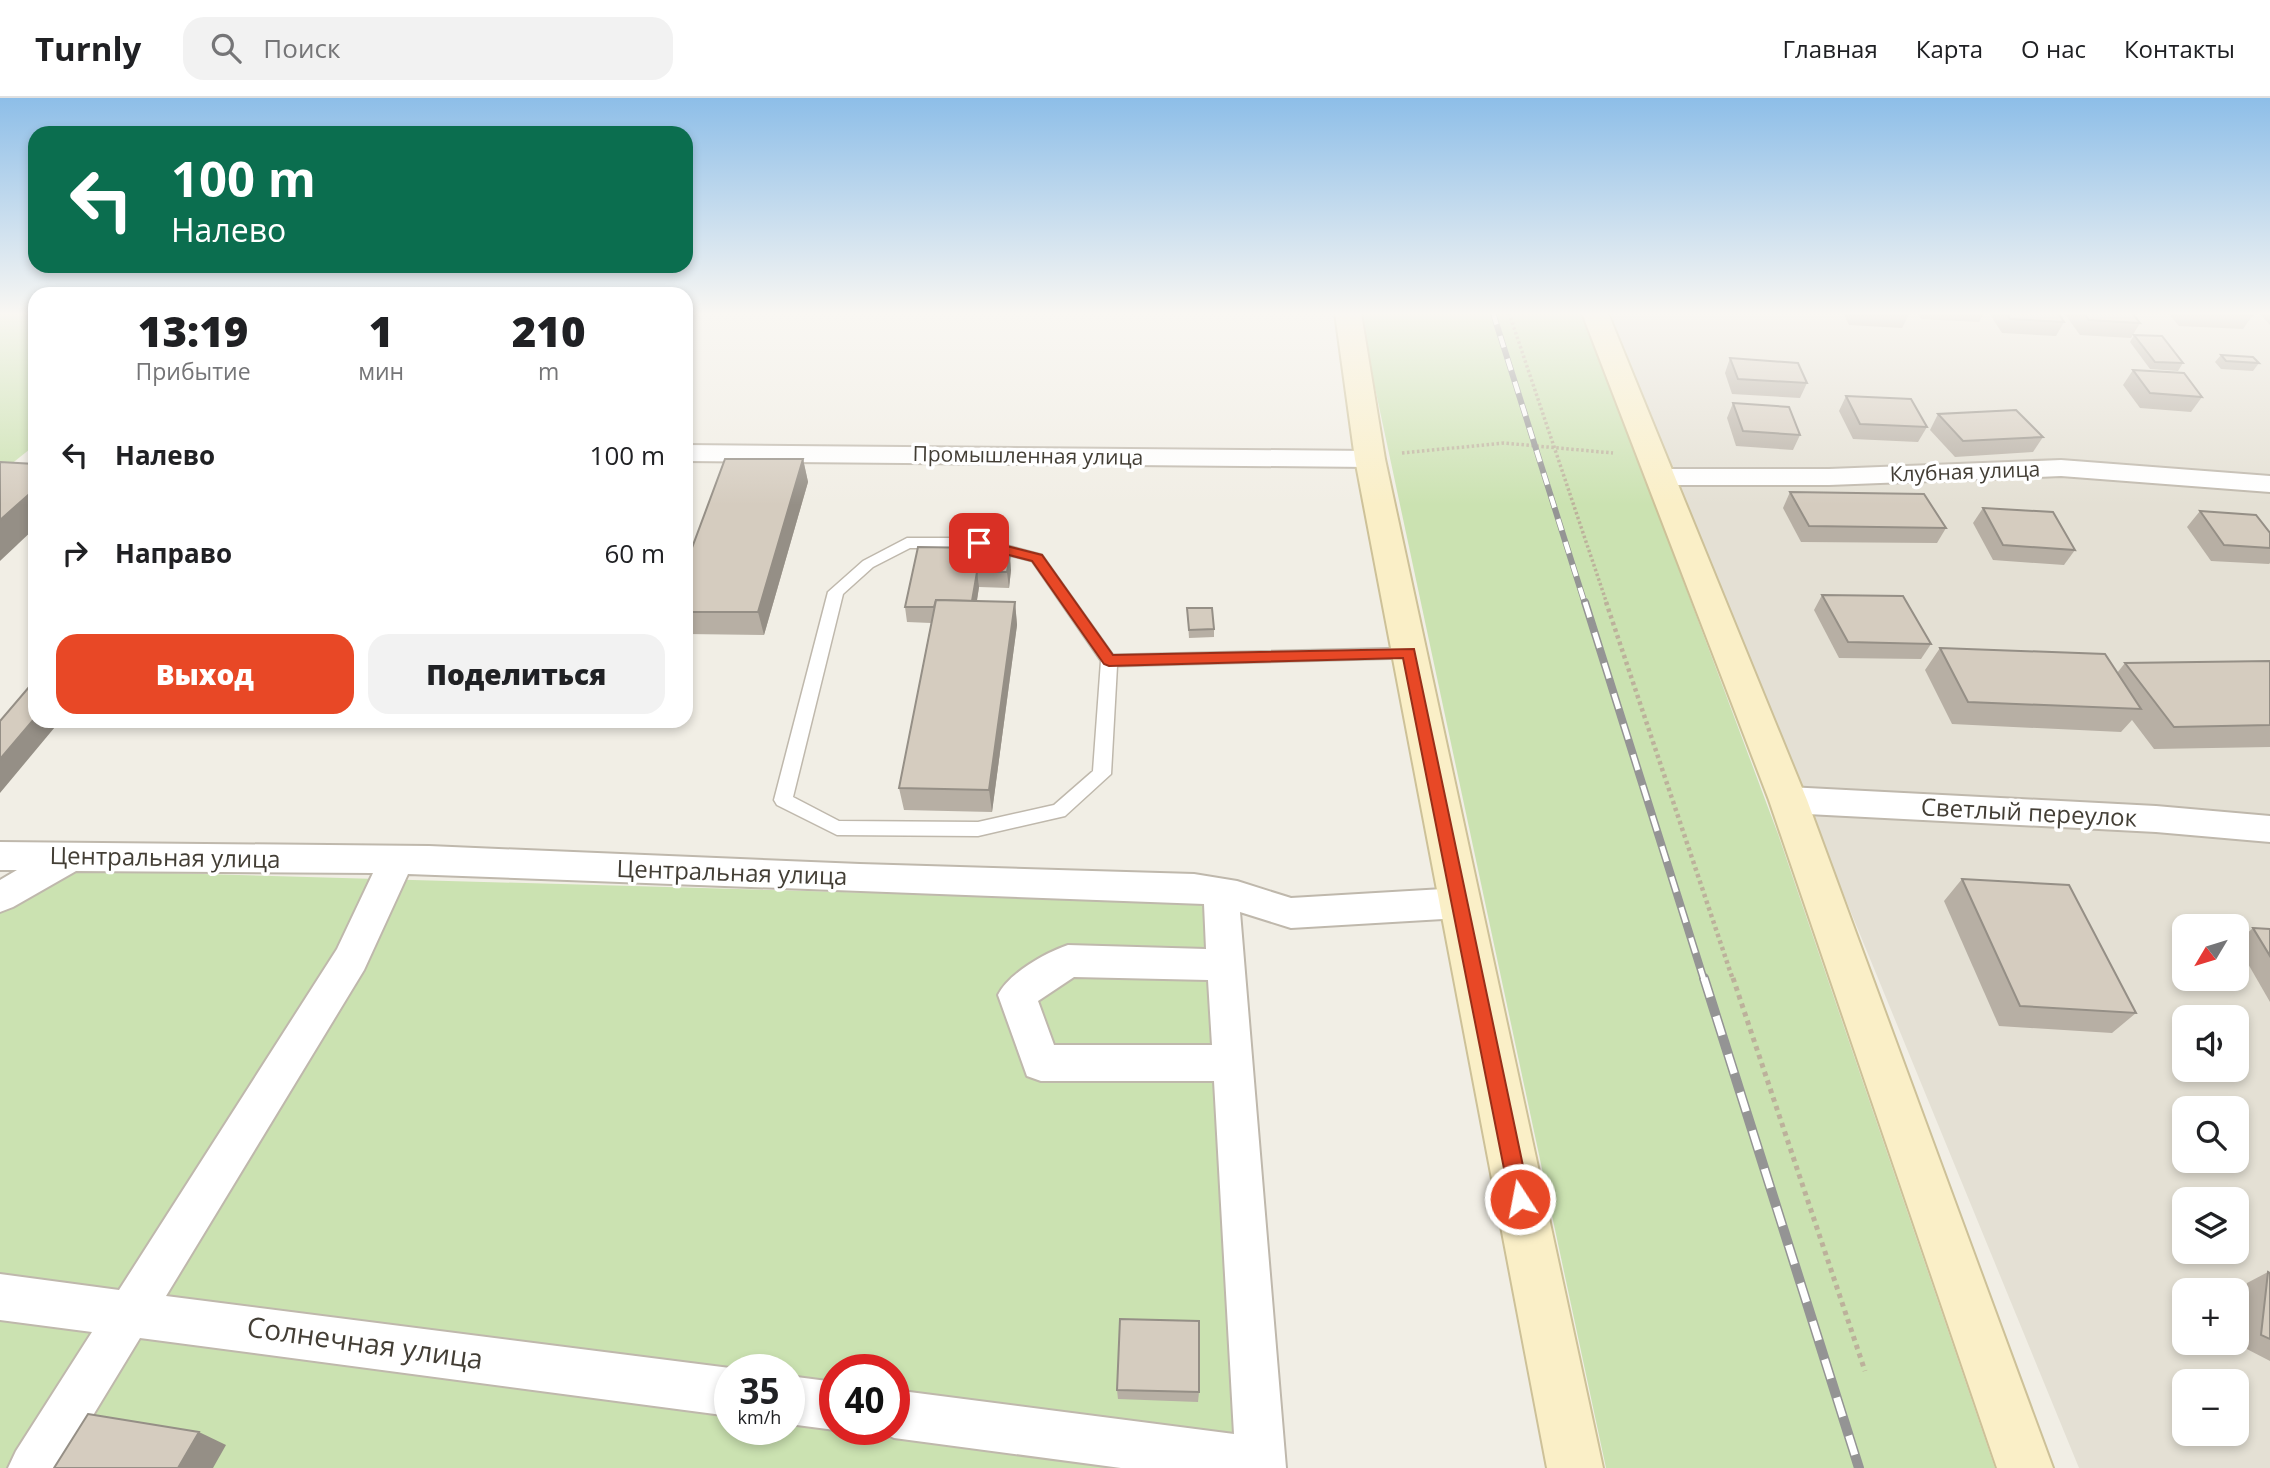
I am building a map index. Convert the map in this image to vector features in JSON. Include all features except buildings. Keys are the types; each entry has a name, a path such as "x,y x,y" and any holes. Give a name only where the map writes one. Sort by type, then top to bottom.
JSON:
{"street":[{"path":"1358,377 1370,458 1575,1468"},
{"path":"1620,377 1788,800 2025,1468"},
{"name":"Промышленная улица","path":"693,453 1370,458"},
{"name":"Клубная улица","path":"1656,466 1829,477 2061,468 2260,483"},
{"path":"2260,483 2270,505"},
{"name":"Светлый переулок","path":"1788,800 2142,819 2270,829"},
{"name":"Центральная улица","path":"0,856 397,860 1194,888 1221,893 1291,914 1460,903"},
{"path":"0,897 70,857"},
{"path":"33,1468 351,959 397,860"},
{"path":"910,1416 1264,1466 1221,893"},
{"path":"1226,965 1068,961 1017,995 1041,1063 1233,1063"},
{"name":"Солнечная улица","path":"0,1297 132,1312 714,1390"}],"lane":[{"path":"907,543 979,543 1037,558 1109,661 1102,774 1059,811 978,829 837,828 783,800 836,592 868,564 907,543"},
{"path":"1109,661 1409,653"}],"path":[{"path":"1530,377 1865,1371"},
{"path":"1370,458 1504,443 1553,447 1656,466"}],"shaded area":[{"path":"1631,377 2270,377 2270,1468 2079,1468"}],"green space":[{"path":"0,377 28,377 28,451 0,473"},
{"path":"1373,377 1607,377 1778,834 1995,1468 1606,1468"},
{"path":"63,870 1230,903 1234,1468 0,1468 0,904"}],"railway":[{"path":"1513,377 1585,604"},
{"path":"1585,602 1704,980"},
{"path":"1704,978 1859,1468"}],"route":[{"path":"979,543 1037,558 1109,661 1409,653 1520,1199"}]}
